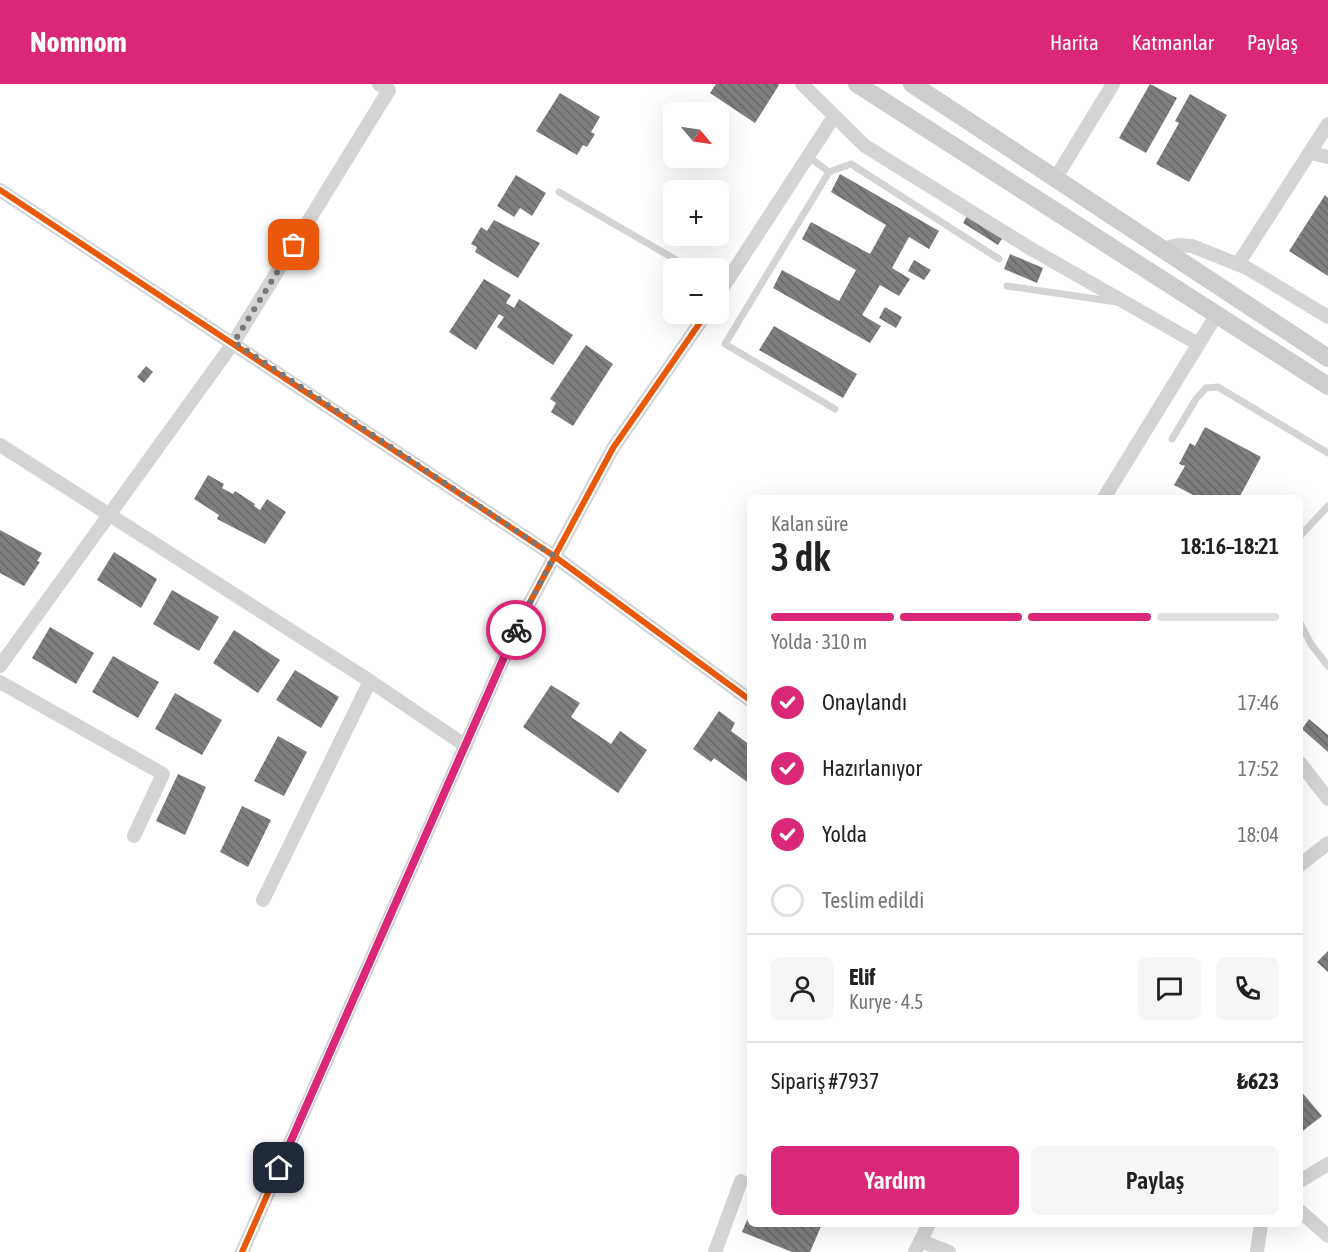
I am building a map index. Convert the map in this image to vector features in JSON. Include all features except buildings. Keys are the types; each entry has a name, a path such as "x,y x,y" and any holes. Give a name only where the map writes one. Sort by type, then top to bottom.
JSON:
{"main road":[{"path":"857,84 1328,386"},
{"path":"912,84 1328,358"}],"street":[{"path":"0,666 234,342 389,90 379,84"},
{"path":"802,84 833,118 865,146 1033,250 1198,344"},
{"path":"1055,179 1113,84"},
{"path":"729,276 833,118"},
{"path":"1238,264 1328,124"},
{"path":"1310,153 1328,157"},
{"path":"0,190 234,342 554,556 747,698"},
{"path":"1161,249 1178,244 1192,246 1238,264 1264,276 1328,317"},
{"path":"1106,495 1217,314"},
{"path":"242,1252 522,617 613,448 699,324"},
{"path":"0,445 370,681 466,746"},
{"path":"263,900 370,681"},
{"path":"0,682 163,774 134,836"},
{"path":"1303,767 1328,799"},
{"path":"1303,864 1328,843"},
{"path":"1303,1179 1328,1164"},
{"path":"715,1252 741,1181"},
{"path":"1303,1213 1328,1236"},
{"path":"928,1227 918,1246 950,1252"},
{"path":"1257,1252 1261,1227"}],"lane":[{"path":"809,157 829,172"},
{"path":"835,409 725,344 829,172 851,164 999,259"},
{"path":"559,192 673,258"},
{"path":"1007,286 1128,304"},
{"path":"1172,439 1196,399 1206,388 1218,387 1328,453"},
{"path":"1303,533 1328,506"},
{"path":"1303,629 1311,644 1328,666"}],"cycle path":[{"path":"0,190 554,556 747,698"},
{"path":"242,1252 522,617 613,448 699,324"}],"way so far":[{"path":"294,245 234,342 554,556 516,630"}],"route":[{"path":"279,1168 516,630"}]}
